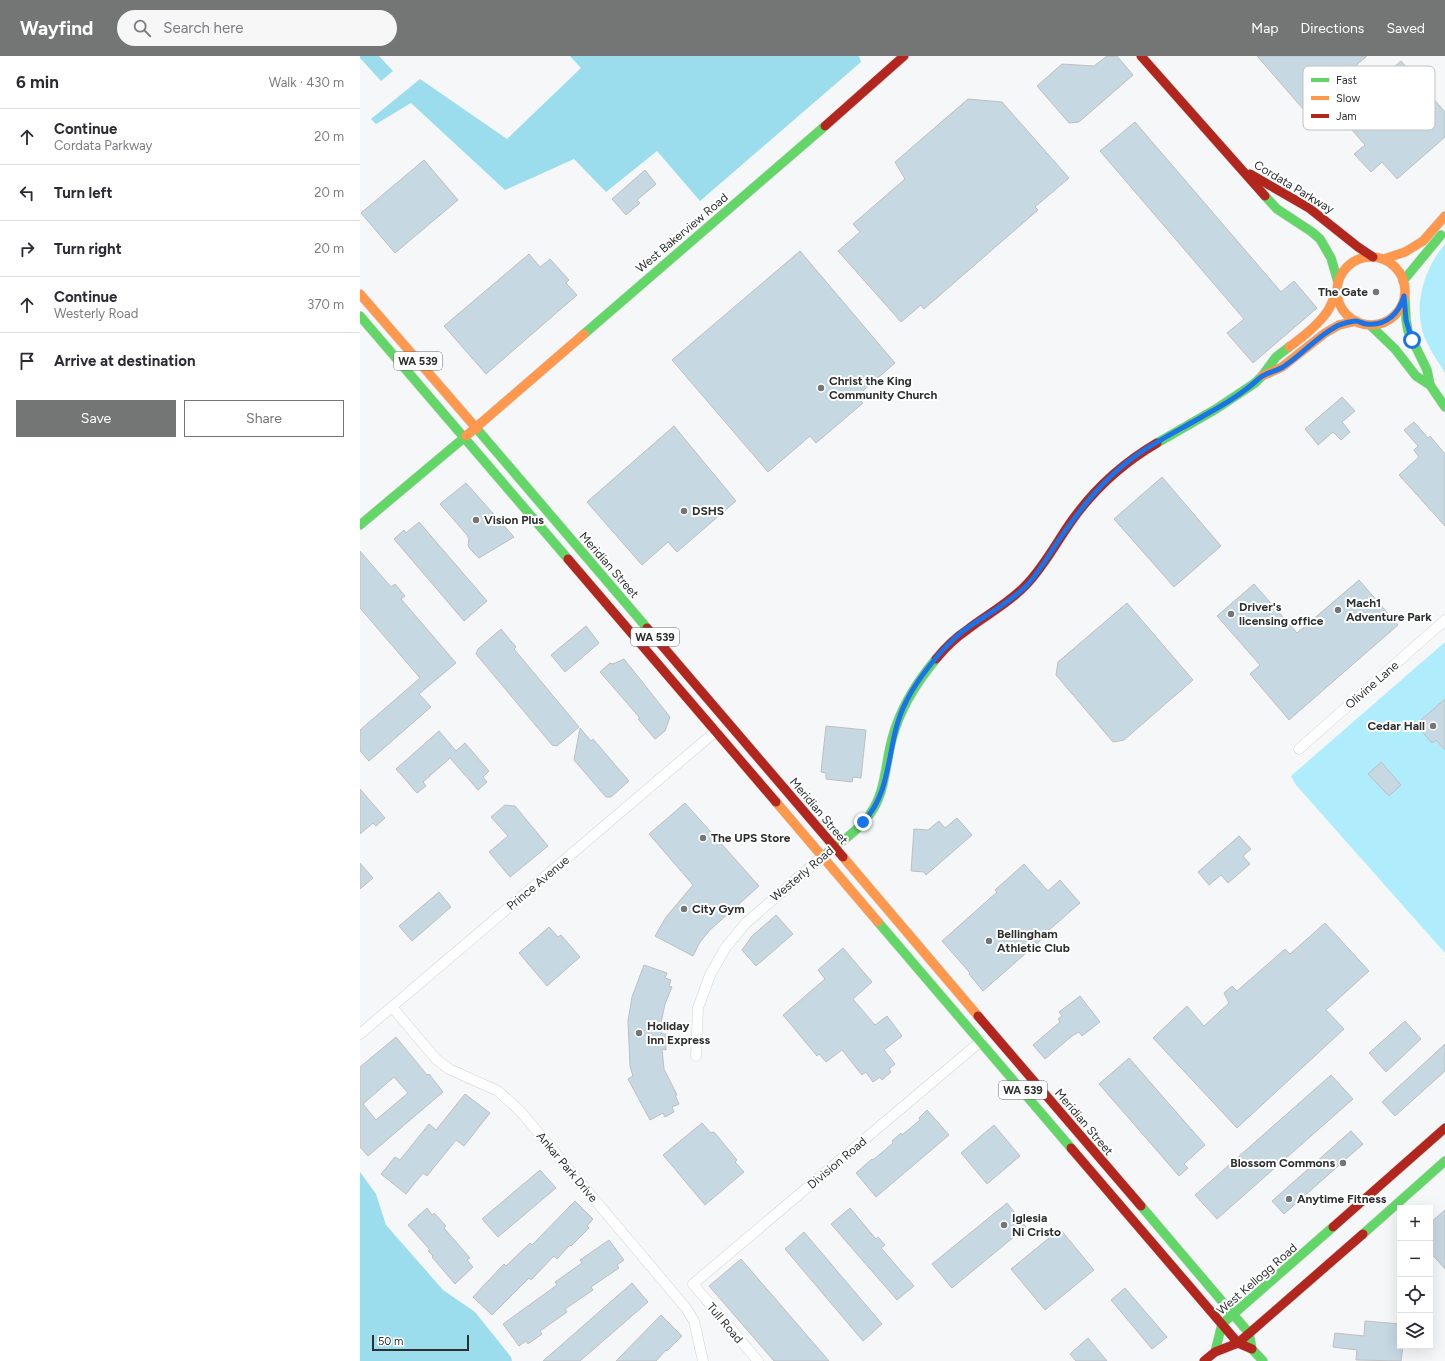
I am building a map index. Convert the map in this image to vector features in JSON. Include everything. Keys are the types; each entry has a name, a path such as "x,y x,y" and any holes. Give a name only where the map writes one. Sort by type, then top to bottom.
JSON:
{"main road":[{"name":"West Bakerview Road","path":"360,525 476,428 619,302 768,175 904,56"},
{"name":"Cordata Parkway","path":"1141,56 1239,169 1277,209 1320,239 1331,258 1338,282"},
{"name":"Cordata Parkway","path":"1239,169 1316,212 1359,249 1373,257"},
{"path":"1384,259 1411,249 1423,241 1445,216"},
{"path":"1403,281 1431,245 1445,230"},
{"path":"1404,296 1399,309 1388,320 1379,324 1370,325 1356,321 1348,316 1342,309 1337,292 1338,282 1343,272 1351,263 1362,258 1373,257 1384,259 1396,268 1403,281 1408,331 1427,370 1430,385 1445,407"},
{"name":"Westerly Road","path":"1262,376 1274,359 1325,314 1337,292"},
{"name":"Meridian Street","path":"360,294 1233,1315 1248,1333 1252,1349 1262,1361"},
{"name":"Meridian Street","path":"360,316 1238,1343 1252,1349"},
{"name":"Westerly Road","path":"823,856 856,829 870,815 885,783 892,741 898,718 916,684 947,646 962,632 1024,588 1038,571 1078,513 1098,488 1111,475 1144,450 1226,403 1262,376 1282,368 1325,333 1339,325 1356,321"},
{"path":"1370,325 1391,345 1416,376 1430,385"},
{"path":"716,731 731,738 742,751 766,767"},
{"path":"908,956 929,970 979,1028 994,1035"},
{"name":"West Kellogg Road","path":"1215,1352 1222,1324 1445,1128"},
{"path":"1204,1361 1215,1352 1238,1343 1380,1220 1445,1161"}],"street":[{"name":"Olivine Lane","path":"1299,749 1445,620"},
{"name":"Prince Avenue","path":"360,1034 716,731"},
{"name":"Westerly Road","path":"696,1056 698,1008 710,975 726,947 746,923 823,856"},
{"name":"Ankar Park Drive","path":"392,1007 436,1059 449,1069 498,1091 520,1112 686,1308 694,1321 703,1361"},
{"name":"Division Road","path":"693,1284 981,1041"},
{"name":"Tull Road","path":"693,1284 758,1361"}],"shaded area":[{"path":"360,56 379,56 393,71 381,81 360,58"},
{"path":"570,56 859,56 861,62 700,201 657,151 606,192 574,159 505,190 411,103 376,124 371,119 420,79 507,139 581,68"},
{"path":"1445,244 1445,373 1424,336 1421,324 1420,299 1422,287 1431,264"},
{"path":"1445,642 1445,953 1296,785 1291,776"},
{"path":"360,1172 376,1194 386,1225 443,1290 475,1312 511,1357 512,1361 360,1361"}],"building":[{"path":"1107,56 1117,56 1133,75 1079,122 1069,123 1037,86 1062,64 1094,66"},
{"path":"1257,56 1367,56 1355,66 1303,66 1303,109"},
{"path":"1401,61 1405,66 1395,66"},
{"path":"968,99 1002,102 1069,178 1035,207 1038,210 924,309 921,305 901,322 838,251 860,232 853,224 905,179 895,162"},
{"path":"1435,100 1445,112 1445,137 1397,179 1382,162 1371,172 1354,154 1365,145 1352,130 1435,130"},
{"path":"1135,122 1281,292 1294,281 1317,308 1253,363 1227,333 1244,319 1100,151"},
{"path":"424,160 458,200 395,253 361,213"},
{"path":"645,170 656,184 637,200 640,203 626,215 612,199"},
{"path":"800,251 895,363 857,396 863,403 816,443 810,436 768,472 672,360"},
{"path":"529,254 540,267 550,259 569,280 566,283 577,295 486,374 444,326"},
{"path":"1342,397 1355,411 1342,422 1350,432 1341,440 1333,432 1318,445 1305,429"},
{"path":"1414,422 1428,438 1430,436 1445,454 1445,526 1399,475 1419,457 1414,450 1418,446 1404,430"},
{"path":"674,426 736,501 677,552 668,542 642,565 587,502"},
{"path":"1162,477 1221,546 1174,587 1114,519"},
{"name":"Vision Plus","path":"466,483 514,537 479,558 470,549 467,535 440,504"},
{"path":"419,522 487,601 464,621 394,539 404,530 406,533"},
{"path":"360,551 391,587 395,584 405,596 401,599 456,663 419,694 431,707 369,761 360,751 360,730 420,678 360,608"},
{"path":"1359,580 1398,625 1289,720 1250,674 1260,665 1217,616 1254,584 1297,633"},
{"path":"1127,603 1193,680 1124,740 1113,742 1056,675 1058,662"},
{"path":"586,626 599,643 565,672 551,655"},
{"path":"501,629 516,647 514,649 579,727 557,746 552,745 476,654 478,649"},
{"path":"624,659 670,717 665,731 655,739 638,719 640,718 600,672 610,663 613,664"},
{"name":"Cedar Hall","path":"1445,699 1445,750 1436,740 1432,743 1418,727 1422,724 1420,721"},
{"path":"826,726 866,730 861,778 853,777 852,782 826,779 826,773 821,772"},
{"path":"580,728 591,741 593,739 629,781 611,797 606,797 574,760"},
{"path":"439,731 456,751 465,743 489,771 483,777 487,782 478,790 450,758 423,782 426,786 417,793 396,769"},
{"path":"1381,762 1401,785 1389,796 1368,774"},
{"path":"360,789 385,818 376,826 373,823 360,834"},
{"path":"685,803 759,886 710,930 700,942 693,956 655,936 666,917 693,885 649,834"},
{"path":"505,805 515,806 548,846 510,877 489,852 508,836 491,817"},
{"path":"957,818 972,835 926,875 924,872 911,871 914,829 928,830 939,821 945,828"},
{"path":"1239,836 1251,849 1243,856 1250,864 1228,883 1221,875 1209,885 1198,872"},
{"path":"360,863 373,878 360,889"},
{"path":"1024,864 1048,891 1060,880 1080,903 983,991 969,974 970,973 942,941 997,892 995,890"},
{"path":"439,892 451,907 412,941 399,926"},
{"path":"776,915 793,934 756,966 742,950 752,936"},
{"path":"1325,923 1369,971 1326,1010 1344,1029 1237,1128 1153,1038 1187,1006 1204,1026 1229,1003 1224,993 1232,986 1237,991 1285,949 1290,954"},
{"path":"549,927 558,937 561,935 580,957 547,986 519,953"},
{"path":"843,948 872,982 853,999 875,1025 887,1016 902,1036 884,1050 895,1064 889,1069 891,1072 882,1080 880,1077 873,1082 866,1072 862,1075 842,1050 826,1062 819,1054 817,1056 783,1015 825,979 818,970"},
{"path":"644,965 667,973 665,978 671,980 669,986 672,987 665,1004 661,1023 662,1034 666,1034 666,1050 662,1049 664,1069 677,1095 675,1095 679,1104 672,1107 674,1112 665,1117 663,1113 650,1120 628,1079 633,1076 630,1066 628,1021 632,997"},
{"path":"1080,996 1100,1022 1082,1036 1079,1032 1072,1036 1045,1059 1033,1045 1060,1022 1058,1019 1062,1016 1059,1012"},
{"path":"1405,1021 1421,1039 1386,1072 1369,1053"},
{"path":"396,1037 443,1092 368,1156 360,1147 360,1067","holes":["394,1077 408,1093 376,1120 363,1104"]},
{"path":"1445,1044 1445,1071 1395,1116 1382,1102"},
{"path":"1129,1058 1205,1145 1184,1164 1188,1168 1179,1176 1099,1084"},
{"path":"1331,1075 1353,1099 1217,1219 1195,1195"},
{"path":"465,1094 490,1113 464,1146 456,1140 427,1176 423,1173 406,1194 381,1174 395,1157 400,1160 429,1124 436,1130"},
{"path":"927,1110 949,1135 876,1197 856,1173 893,1143 892,1141 901,1133 902,1135 920,1120 919,1118"},
{"path":"702,1123 711,1133 714,1132 737,1160 735,1162 744,1172 705,1205 663,1155"},
{"path":"994,1125 1020,1156 987,1184 961,1153"},
{"path":"1351,1131 1363,1144 1284,1214 1272,1201"},
{"path":"540,1170 556,1188 498,1237 482,1219"},
{"path":"575,1201 593,1219 587,1226 589,1228 557,1259 554,1256 531,1280 529,1278 492,1315 473,1297 504,1264 506,1266 530,1243 532,1245"},
{"path":"1007,1203 1026,1227 952,1288 932,1264"},
{"path":"427,1208 432,1215 434,1213 446,1226 444,1228 470,1258 467,1260 473,1267 455,1284 432,1257 433,1256 428,1251 430,1250 408,1225"},
{"path":"850,1208 876,1239 878,1237 885,1245 881,1248 914,1286 897,1300 831,1224"},
{"path":"1445,1210 1445,1269 1433,1255 1433,1220"},
{"path":"1060,1229 1094,1270 1045,1310 1011,1269"},
{"path":"804,1232 882,1324 863,1341 785,1249"},
{"path":"609,1240 624,1260 617,1265 619,1268 591,1287 593,1290 565,1309 567,1312 540,1331 542,1334 528,1344 526,1341 519,1346 503,1324 557,1285 555,1282 582,1263 580,1260"},
{"path":"741,1259 829,1361 774,1361 709,1286"},
{"path":"632,1283 648,1302 580,1361 543,1361"},
{"path":"1125,1288 1167,1337 1152,1349 1111,1300"},
{"path":"661,1315 682,1336 656,1361 616,1361"},
{"path":"1365,1321 1397,1324 1397,1349 1403,1349 1401,1361 1356,1360 1357,1350 1333,1347 1335,1333 1364,1336"},
{"path":"1088,1338 1107,1361 1076,1361 1070,1354"}],"traffic: fast":[{"path":"584,334 825,126"},
{"path":"1265,196 1277,209 1320,239 1331,258 1338,282"},
{"path":"1403,281 1441,235"},
{"path":"1405,297 1408,331 1427,370 1430,385"},
{"path":"360,316 568,559"},
{"path":"1370,325 1395,349 1416,376 1430,385 1445,407"},
{"path":"1157,443 1216,409 1255,383 1276,357 1289,347"},
{"path":"477,429 647,628"},
{"path":"360,525 465,437"},
{"path":"827,853 850,835 866,820 870,814 879,797 882,787 892,739 899,717 915,687 936,659"},
{"path":"878,922 1071,1148"},
{"path":"1363,1234 1445,1161"},
{"path":"1141,1206 1249,1333 1252,1349 1263,1361"},
{"path":"1215,1352 1222,1324 1333,1227"}],"traffic: slow":[{"path":"1384,259 1405,252 1423,241 1445,216"},
{"path":"1371,257 1384,260 1395,267 1402,278 1405,291 1402,304 1395,315 1384,322 1371,325 1358,322 1347,315 1340,304 1337,291 1340,278 1347,267 1358,260 1371,257"},
{"path":"1289,347 1319,322 1328,310 1337,292"},
{"path":"360,294 477,429"},
{"path":"1262,376 1282,367 1325,333 1339,325 1356,321"},
{"path":"466,436 584,334"},
{"path":"776,802 878,922"},
{"path":"843,857 978,1016"}],"traffic: jam":[{"path":"825,126 904,56"},
{"path":"1141,56 1265,196"},
{"path":"1250,174 1309,208 1373,257"},
{"path":"936,659 958,636 1004,604 1025,586 1038,571 1073,519 1091,496 1122,467 1157,443"},
{"path":"568,559 776,802"},
{"path":"647,628 843,857"},
{"path":"978,1016 1141,1206"},
{"path":"1333,1227 1445,1128"},
{"path":"1071,1148 1238,1343 1252,1349"},
{"path":"1204,1361 1215,1352 1238,1343 1363,1234"}],"place":[{"name":"The Gate","path":"1376,292"},
{"name":"Christ the King Community Church","path":"821,388"},
{"name":"DSHS","path":"684,511"},
{"name":"Vision Plus","path":"476,520"},
{"name":"Mach1 Adventure Park","path":"1338,610"},
{"name":"Driver's licensing office","path":"1231,614"},
{"name":"Cedar Hall","path":"1433,726"},
{"name":"The UPS Store","path":"703,838"},
{"name":"City Gym","path":"684,909"},
{"name":"Bellingham Athletic Club","path":"989,941"},
{"name":"Holiday Inn Express","path":"639,1033"},
{"name":"Blossom Commons","path":"1343,1163"},
{"name":"Anytime Fitness","path":"1289,1199"},
{"name":"Iglesia Ni Cristo","path":"1004,1225"}],"route":[{"path":"863,822 870,815 882,792 898,718 906,700 916,684 947,646 962,632 1024,588 1038,571 1078,513 1098,488 1111,475 1144,450 1220,407 1250,387 1262,376 1282,368 1325,333 1339,325 1356,321 1362,324 1370,325 1379,324 1388,320 1402,305 1404,296 1408,331 1412,340"}]}
